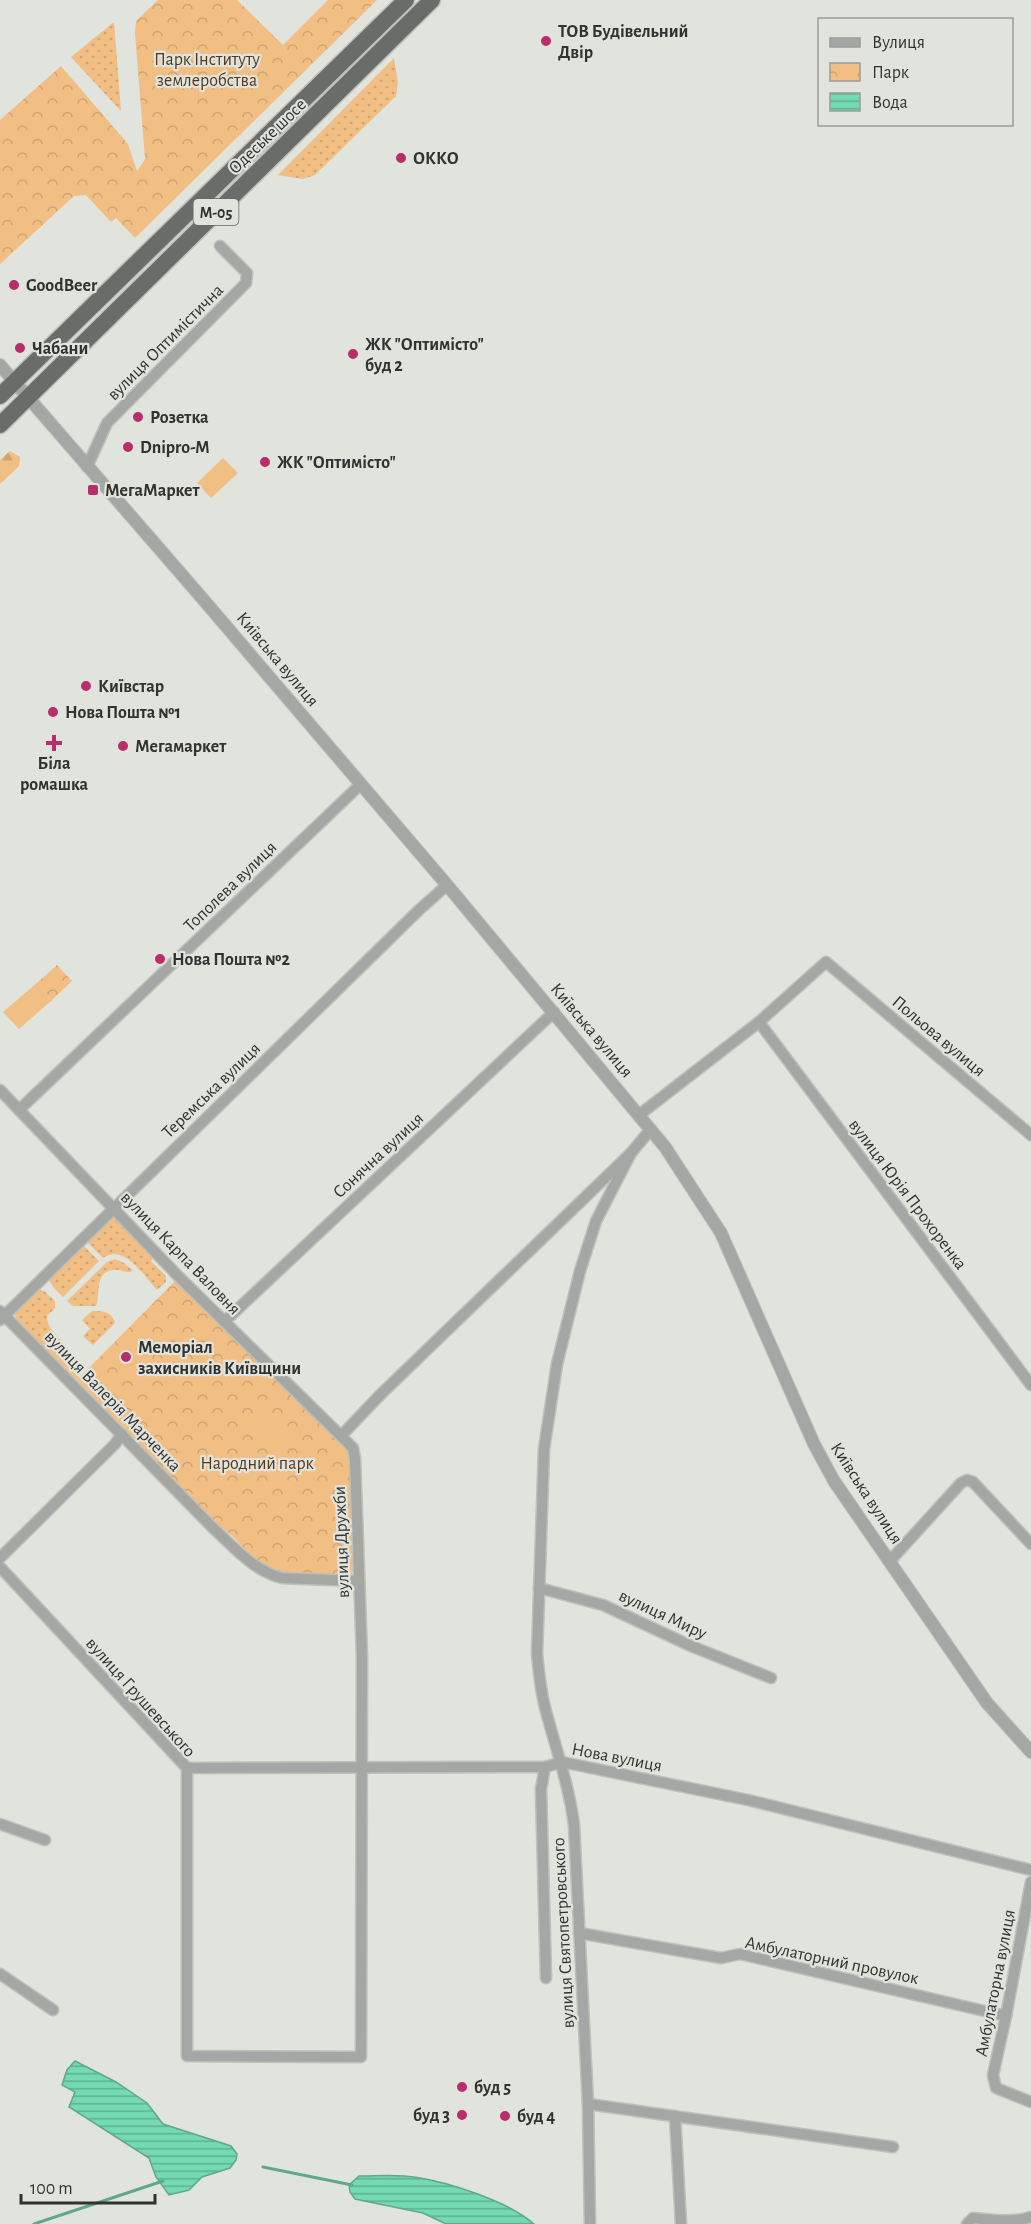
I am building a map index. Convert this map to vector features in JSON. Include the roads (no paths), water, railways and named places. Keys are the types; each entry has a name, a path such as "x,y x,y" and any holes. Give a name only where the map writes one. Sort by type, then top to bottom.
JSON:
{"highway":[{"name":"Одеське шосе","path":"0,396 406,0"},
{"name":"Одеське шосе","path":"0,424 432,0"}],"street":[{"name":"вулиця Оптимістична","path":"87,467 107,423 246,283 247,273 220,246"},
{"name":"Київська вулиця","path":"0,365 361,784 651,1128 721,1233 814,1444 834,1481 987,1703 1031,1752"},
{"name":"Тополева вулиця","path":"19,1110 361,784"},
{"name":"Теремська вулиця","path":"2,1315 447,885"},
{"name":"Польова вулиця","path":"759,1022 826,962 1031,1135"},
{"name":"Сонячна вулиця","path":"225,1322 554,1012"},
{"path":"639,1115 759,1022"},
{"name":"вулиця Юрія Прохоренка","path":"759,1022 1031,1386"},
{"name":"вулиця Карпа Валовня","path":"0,1090 225,1322 341,1436"},
{"path":"341,1436 379,1396 631,1153 651,1128"},
{"name":"вулиця Святопетровського","path":"590,2224 588,2104 574,1824 562,1762 546,1714 537,1654 544,1449 557,1364 580,1271 596,1221 631,1153"},
{"name":"вулиця Валерія Марченка","path":"2,1315 214,1529 258,1568 282,1578 358,1581"},
{"path":"0,1558 115,1444 122,1434"},
{"name":"вулиця Дружби","path":"187,2056 361,2057 362,1657 355,1459 353,1448 341,1436"},
{"path":"890,1562 961,1483 967,1480 973,1482 1031,1544"},
{"name":"вулиця Грушевського","path":"0,1567 187,1768 187,2056"},
{"name":"вулиця Миру","path":"539,1588 603,1605 691,1646 771,1678"},
{"name":"Нова вулиця","path":"187,1768 544,1767 562,1762 748,1800 1031,1870"},
{"name":"вулиця Святопетровського","path":"544,1767 541,1789 546,1978"},
{"path":"0,1824 45,1840"},
{"name":"Амбулаторна вулиця","path":"1031,1882 993,2075 996,2088 1031,2102"},
{"name":"Амбулаторний провулок","path":"579,1933 721,1958 740,1954 1006,2016"},
{"path":"0,1974 53,2010"},
{"path":"588,2104 892,2147"},
{"path":"675,2116 681,2224"},
{"path":"967,2224 973,2218 1014,2220 1031,2217"}],"water":[{"path":"75,2061 116,2082 147,2103 163,2124 231,2146 237,2154 236,2160 230,2168 202,2177 189,2190 169,2195 156,2177 149,2158 69,2107 75,2092 62,2085 67,2070"},
{"path":"359,2176 407,2176 443,2183 494,2200 534,2224 446,2224 423,2213 355,2199 350,2192 349,2185"}],"waterway":[{"path":"263,2167 352,2185"},
{"path":"34,2224 163,2181"}],"place":[{"name":"ТОВ Будівельний Двір","path":"546,41"},
{"name":"ОККО","path":"401,158"},
{"name":"GoodBeer","path":"14,285"},
{"name":"Чабани","path":"20,348"},
{"name":"ЖК \"Оптимісто\" буд 2","path":"353,354"},
{"name":"Розетка","path":"138,417"},
{"name":"Dnipro-M","path":"128,447"},
{"name":"ЖК \"Оптимісто\"","path":"265,462"},
{"name":"МегаМаркет","path":"93,490"},
{"name":"Київстар","path":"86,686"},
{"name":"Нова Пошта №1","path":"53,712"},
{"name":"Біла ромашка","path":"54,743"},
{"name":"Мегамаркет","path":"123,746"},
{"name":"Нова Пошта №2","path":"160,959"},
{"name":"Меморіал захисників Київщини","path":"126,1357"},
{"name":"буд 5","path":"462,2087"},
{"name":"буд 3","path":"462,2115"},
{"name":"буд 4","path":"505,2116"}],"park label":[{"name":"Парк Інституту землеробства","path":"207,69"},
{"name":"Народний парк","path":"257,1463"}]}
